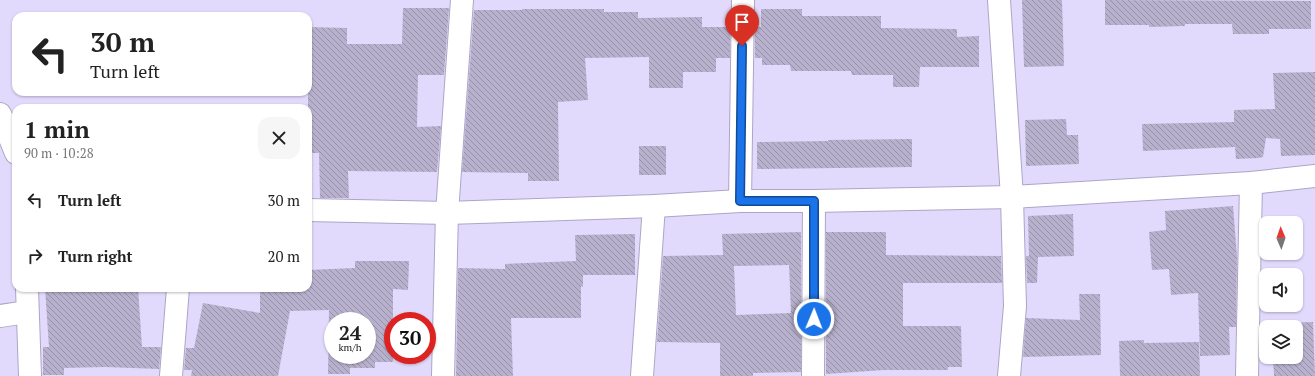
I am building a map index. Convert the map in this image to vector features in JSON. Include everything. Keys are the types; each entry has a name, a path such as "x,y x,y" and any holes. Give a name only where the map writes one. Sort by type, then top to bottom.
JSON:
{"street":[{"path":"443,376 447,212 462,0"},
{"path":"740,201 743,0"},
{"path":"999,0 1012,197 1015,306 1009,376"},
{"path":"0,114 12,143"},
{"path":"312,210 447,212 654,206 740,201 1012,197 1251,183 1315,176"},
{"path":"1247,376 1251,183"},
{"path":"813,376 814,201"},
{"path":"642,376 654,206"},
{"path":"27,292 30,376"},
{"path":"171,376 178,292"},
{"path":"0,316 27,312"}],"building":[{"path":"1022,0 1062,0 1064,66 1024,67"},
{"path":"1105,0 1311,1 1311,29 1269,29 1269,34 1233,34 1232,24 1185,24 1185,26 1149,27 1149,25 1105,25"},
{"path":"403,8 449,8 444,75 418,75 417,127 441,126 437,172 348,171 349,198 320,198 319,153 312,153 312,104 308,104 308,96 312,96 312,27 347,28 347,44 402,44"},
{"path":"604,9 604,12 638,12 638,18 702,17 702,27 730,27 730,58 716,58 716,72 683,72 683,88 649,88 649,57 585,58 588,100 558,102 559,181 528,181 528,173 462,172 474,10"},
{"path":"761,9 802,9 802,16 881,16 881,28 957,29 957,37 979,36 979,67 920,67 919,87 893,87 893,75 852,75 851,71 791,71 790,65 762,65 762,58 755,58 755,27 761,27"},
{"path":"1315,72 1315,155 1281,156 1280,139 1266,138 1263,157 1258,158 1236,159 1235,147 1143,151 1142,124 1234,122 1234,110 1275,109 1273,73"},
{"path":"1066,119 1067,135 1078,135 1079,164 1026,166 1025,120"},
{"path":"912,139 912,167 757,169 757,142"},
{"path":"639,146 666,146 666,175 639,175"},
{"path":"1233,206 1237,257 1236,327 1229,327 1230,355 1200,356 1198,293 1171,295 1169,269 1152,270 1149,232 1166,230 1165,211"},
{"path":"1073,214 1074,256 1038,257 1037,283 1027,283 1026,256 1029,256 1028,216"},
{"path":"801,232 801,372 753,373 753,376 720,376 720,343 657,342 663,256 723,255 722,234","holes":["789,265 791,313 736,315 734,266"]},
{"path":"826,232 886,232 886,255 1001,256 1002,283 903,283 903,326 961,326 962,367 948,367 948,370 884,370 826,374"},
{"path":"635,234 635,275 583,275 583,287 581,286 581,318 511,318 513,376 456,376 458,268 505,269 505,264 576,261 575,235"},
{"path":"355,261 409,261 408,290 393,289 393,312 384,312 384,362 376,362 376,312 329,312 329,310 290,311 278,376 191,376 192,370 184,370 186,348 194,348 203,303 260,313 260,292 312,292 312,270 355,268"},
{"path":"45,292 138,292 142,347 161,347 159,369 105,367 64,368 64,375 43,375 43,347 49,347"},
{"path":"1079,294 1100,294 1101,355 1023,357 1026,318 1080,320"},
{"path":"1303,322 1313,322 1315,376 1274,376 1273,364 1303,364"},
{"path":"1144,340 1144,343 1199,342 1200,376 1120,376 1119,341"},
{"path":"328,364 375,364 375,368 350,368 350,374 328,374"}],"route":[{"path":"742,46 740,201 814,201 814,319"}]}
